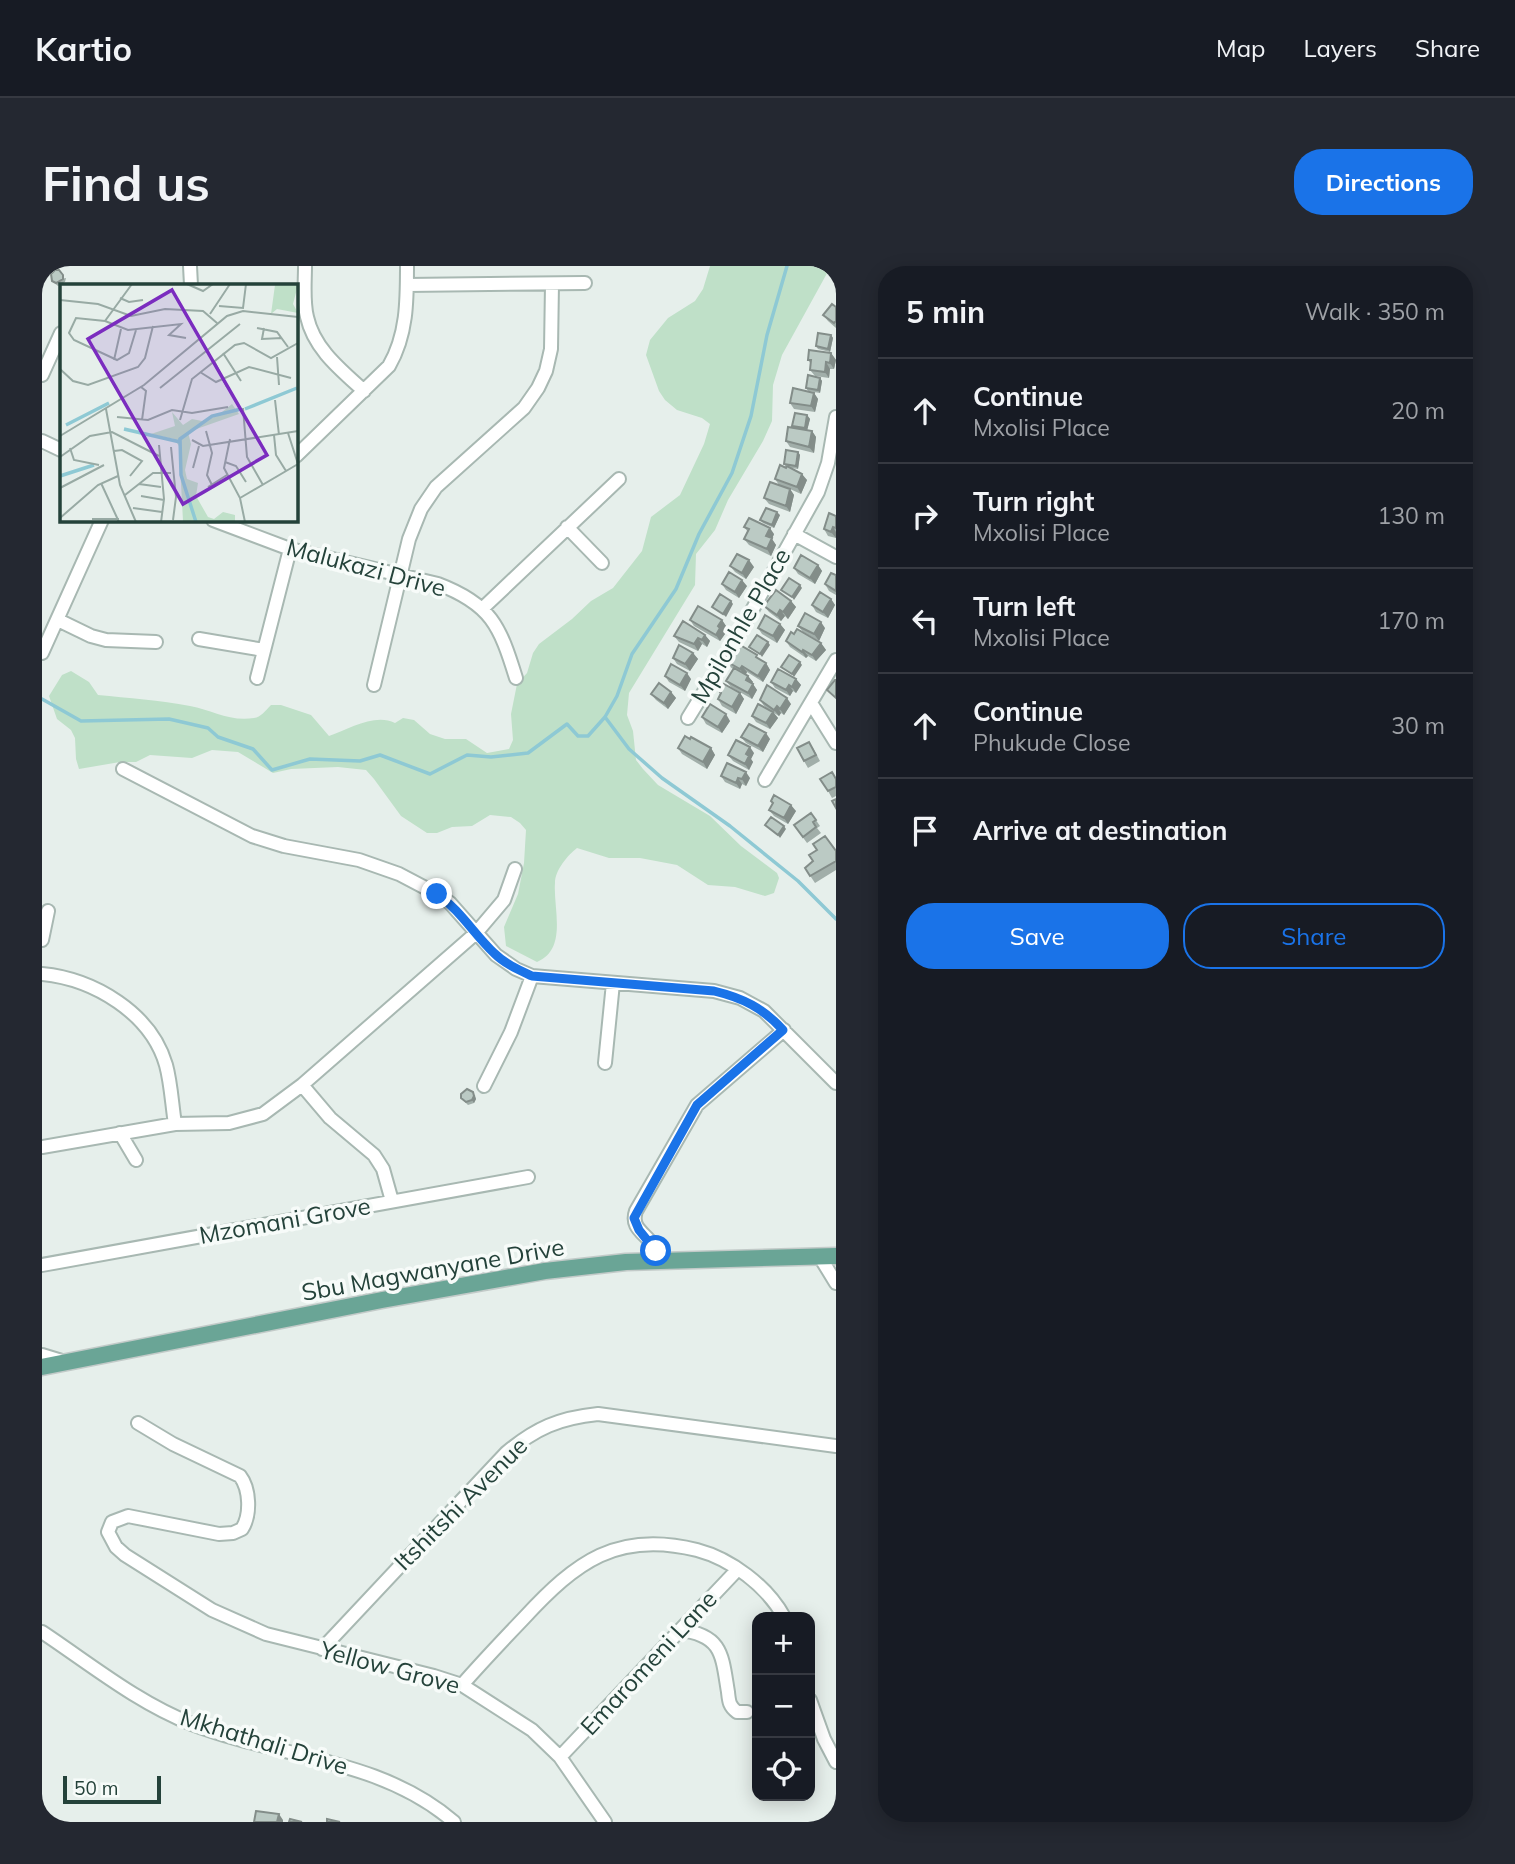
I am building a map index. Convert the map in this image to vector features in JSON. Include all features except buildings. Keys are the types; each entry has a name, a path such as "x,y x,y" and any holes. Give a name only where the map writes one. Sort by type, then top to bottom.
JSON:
{"main road":[{"name":"Sbu Magwanyane Drive","path":"42,1367 545,1271 660,1261 828,1257"}],"street":[{"path":"190,266 191,284"},
{"path":"305,266 306,316 312,332 330,359 364,391"},
{"path":"298,454 389,366 397,353 405,323 407,266"},
{"path":"407,285 585,283"},
{"path":"374,685 412,530 428,497 524,408 546,370 551,349 552,284"},
{"path":"42,375 60,335"},
{"name":"Mpilonhle Place","path":"688,718 731,648 823,479 836,417"},
{"path":"42,441 60,450"},
{"path":"483,608 619,479"},
{"path":"42,653 101,522"},
{"name":"Malukazi Drive","path":"223,522 244,526 290,549 447,587 483,608 503,640 516,678"},
{"path":"567,527 601,563"},
{"name":"Mpilonhle Place","path":"794,534 836,557"},
{"path":"257,678 290,549"},
{"path":"58,621 106,640 156,642"},
{"path":"199,639 264,650"},
{"path":"765,780 836,660"},
{"path":"811,703 836,743"},
{"path":"123,769 252,836 284,846 359,860 399,874 450,903 496,955 532,976 714,991 740,998 764,1011 836,1083"},
{"path":"42,1147 175,1124 229,1123 250,1119 279,1104 476,933 504,900 515,869"},
{"path":"42,940 48,911"},
{"path":"42,974 74,981 106,995 144,1023 157,1043 166,1066 175,1124"},
{"path":"484,1086 511,1032 532,976"},
{"path":"605,1063 613,983"},
{"path":"660,1261 654,1245 635,1224 636,1211 697,1105 783,1030"},
{"path":"302,1085 330,1118 374,1155 383,1169 392,1201"},
{"path":"120,1133 136,1160"},
{"name":"Mzomani Grove","path":"42,1265 528,1177"},
{"path":"828,1257 836,1283"},
{"path":"42,1355 66,1362"},
{"name":"Itshitshi Avenue","path":"322,1649 506,1452 528,1434 548,1425 574,1417 598,1414 836,1446"},
{"name":"Yellow Grove","path":"138,1423 173,1444 240,1476 246,1484 248,1514 242,1529 219,1534 128,1517 118,1518 109,1526 111,1539 125,1555 240,1624 266,1634 434,1675 462,1685 532,1730 560,1757 605,1822"},
{"path":"462,1685 554,1585 601,1554 628,1545 672,1545 712,1554 738,1569 760,1587 781,1612"},
{"name":"Emaromeni Lane","path":"560,1757 738,1569"},
{"path":"680,1630 703,1635 718,1648 730,1704 737,1712 747,1712"},
{"name":"Mkhathali Drive","path":"42,1632 166,1713 231,1736 365,1772 402,1786 436,1806 454,1822"},
{"path":"815,1714 824,1740 836,1762"}],"green space":[{"path":"710,266 831,266 782,355 773,385 772,421 763,441 728,500 715,530 696,554 695,585 629,693 627,715 633,731 636,760 643,769 658,785 710,816 741,846 777,873 779,878 774,893 765,896 735,887 708,885 677,865 640,858 609,858 577,848 557,873 556,938 547,956 537,962 506,946 504,927 518,894 524,863 526,830 511,817 490,815 472,826 427,833 401,816 366,770 338,767 291,769 273,773 238,752 212,750 192,758 150,755 136,762 79,769 75,738 71,730 57,719 49,696 62,675 71,671 89,682 98,695 179,704 245,719 256,717 271,705 281,705 311,715 329,736 371,721 387,720 395,723 403,718 414,720 430,734 445,739 466,739 487,753 509,749 513,740 511,714 517,684 527,673 533,653 539,644 591,601 613,588 642,551 651,517 680,495 704,444 710,424 702,418 677,410 665,400 646,355 650,340 668,318 695,301 703,289"}],"waterway":[{"path":"42,699 81,721 169,719 208,728 218,737 253,749 272,770 310,759 360,761 380,755 430,774 467,755 491,757 528,753 567,724 578,736 588,736 605,717 617,696 632,654 676,589 699,534 732,473 751,416 767,335 787,266"},
{"path":"605,717 629,749 662,778 730,826 798,881 836,919"}],"route":[{"path":"437,894 450,903 496,955 532,976 714,991 753,1004 783,1030 697,1105 691,1114 634,1218 639,1230 654,1245 656,1251"}]}
